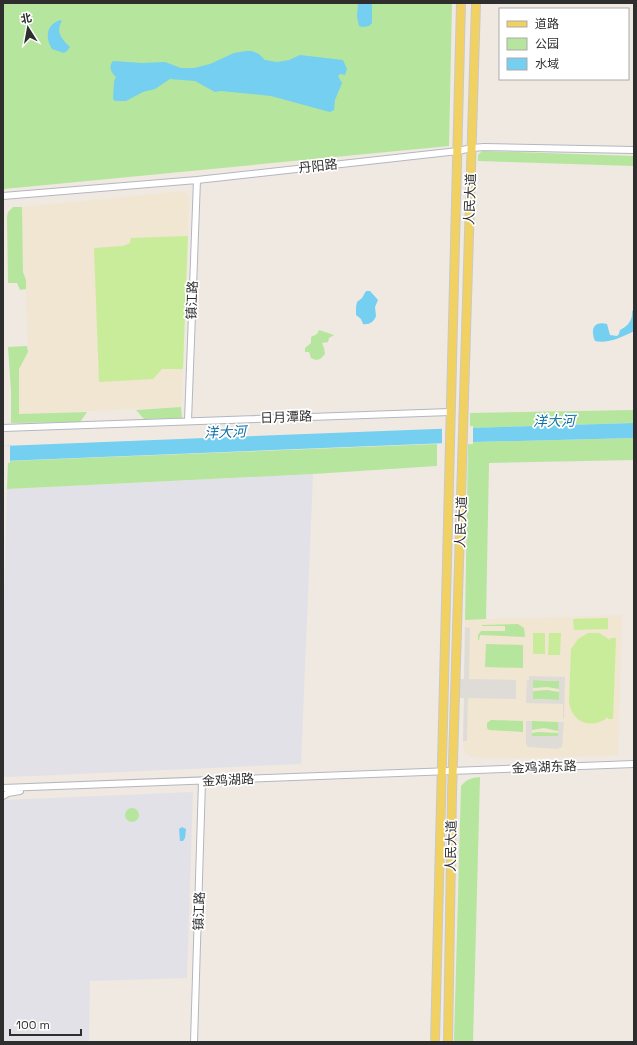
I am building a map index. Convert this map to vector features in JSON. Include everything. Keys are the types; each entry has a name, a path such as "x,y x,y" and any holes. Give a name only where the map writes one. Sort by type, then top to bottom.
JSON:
{"main road":[{"name":"人民大道","path":"435,1042 461,3"},
{"name":"人民大道","path":"448,1042 453,770 476,3"},
{"path":"457,190 465,186 470,192"},
{"path":"443,736 449,740 454,736"},
{"path":"441,810 445,807 452,811"}],"street":[{"name":"丹阳路","path":"3,196 197,180 484,147 634,150"},
{"name":"镇江路","path":"188,421 197,180"},
{"name":"日月潭路","path":"3,428 450,412"},
{"name":"金鸡湖东路","path":"453,770 634,764"},
{"name":"金鸡湖路","path":"3,788 453,770"},
{"name":"镇江路","path":"194,1042 202,781"},
{"path":"3,796 8,793 39,787"}],"shaded area":[{"path":"185,191 189,199 181,407 19,414 19,368 28,352 26,280 23,272 22,207"},
{"path":"313,474 301,764 10,777 3,776 3,642 7,489"},
{"path":"622,615 618,755 528,758 471,757 465,752 463,748 465,620"},
{"path":"465,627 470,628 469,679 516,680 516,699 468,698 467,741 463,741 464,698 458,698 458,679 464,679"},
{"path":"529,676 565,677 564,719 563,704 526,703 527,680 529,680","holes":["533,680 559,681 559,700 533,699"]},
{"path":"526,721 532,721 532,736 558,736 558,722 564,722 562,747 557,749 528,747 526,744"},
{"path":"193,792 187,978 90,981 89,1042 3,1042 3,800"}],"green space":[{"path":"3,3 452,3 449,146 4,189"},
{"path":"482,151 634,156 634,166 478,161 478,155"},
{"path":"13,207 22,207 23,272 26,280 26,289 20,290 17,283 8,283 7,217 8,212"},
{"path":"188,236 183,369 162,369 153,379 99,382 94,248 123,246 130,243 131,238"},
{"path":"319,330 334,335 329,338 328,342 322,343 325,354 320,359 316,360 311,358 309,352 305,352 305,348 311,343 311,337 317,334"},
{"path":"27,346 28,352 19,369 19,414 87,412 80,422 11,423 11,391 8,347"},
{"path":"181,407 182,418 144,419 136,410"},
{"path":"634,410 634,423 470,428 470,413"},
{"path":"634,438 634,460 489,463 486,619 465,620 468,444 473,442"},
{"path":"437,444 437,466 313,474 7,489 8,461"},
{"path":"608,618 608,629 574,630 573,619"},
{"path":"518,624 524,628 525,637 480,635 478,640 478,635 481,631 505,631 505,626 482,625"},
{"path":"533,633 545,633 545,654 533,654"},
{"path":"549,633 561,633 560,655 548,655"},
{"path":"588,633 599,633 610,640 610,638 616,638 613,719 608,719 608,717 602,721 589,724 578,719 574,715 569,702 571,649 578,639"},
{"path":"486,644 523,645 523,668 485,667"},
{"path":"533,680 559,681 559,689 547,687 533,688"},
{"path":"547,690 559,692 559,700 533,699 533,691"},
{"path":"491,720 523,721 523,732 489,730 487,728 487,723"},
{"path":"532,721 558,722 558,731 544,728 532,730"},
{"path":"532,733 558,733 558,736 532,736"},
{"path":"480,777 473,1042 454,1042 461,786 469,779"},
{"path":"129,808 135,808 139,812 139,818 135,822 129,822 125,818 125,812"}],"water":[{"path":"358,3 372,3 372,23 369,26 359,26 357,16"},
{"path":"60,20 62,21 59,29 60,35 70,47 64,53 52,49 48,40 49,28 55,22"},
{"path":"252,51 259,54 265,60 277,62 289,60 300,55 343,60 347,69 345,75 340,74 338,76 342,83 335,100 334,110 330,112 271,96 221,91 215,92 195,81 170,79 155,89 143,92 126,101 115,101 113,99 114,81 116,77 111,69 113,61 142,63 165,62 181,68 194,68 210,64 234,53"},
{"path":"366,291 370,291 378,300 375,307 376,316 374,320 371,323 363,324 361,319 356,315 356,307 357,302 362,298"},
{"path":"634,310 634,331 610,341 595,341 593,330 596,325 603,323 607,324 610,335 617,336 620,330 629,322 632,317 632,311"},
{"path":"634,423 634,438 473,442 3,461 3,446 435,429"},
{"path":"182,827 186,829 185,838 183,841 180,841 179,829"}],"pier":[{"path":"473,426 473,444 442,446 442,427"},
{"path":"3,446 10,446 10,463 3,463"}],"water label":[{"name":"洋大河","path":"554,421"},
{"name":"洋大河","path":"225,432"}]}
